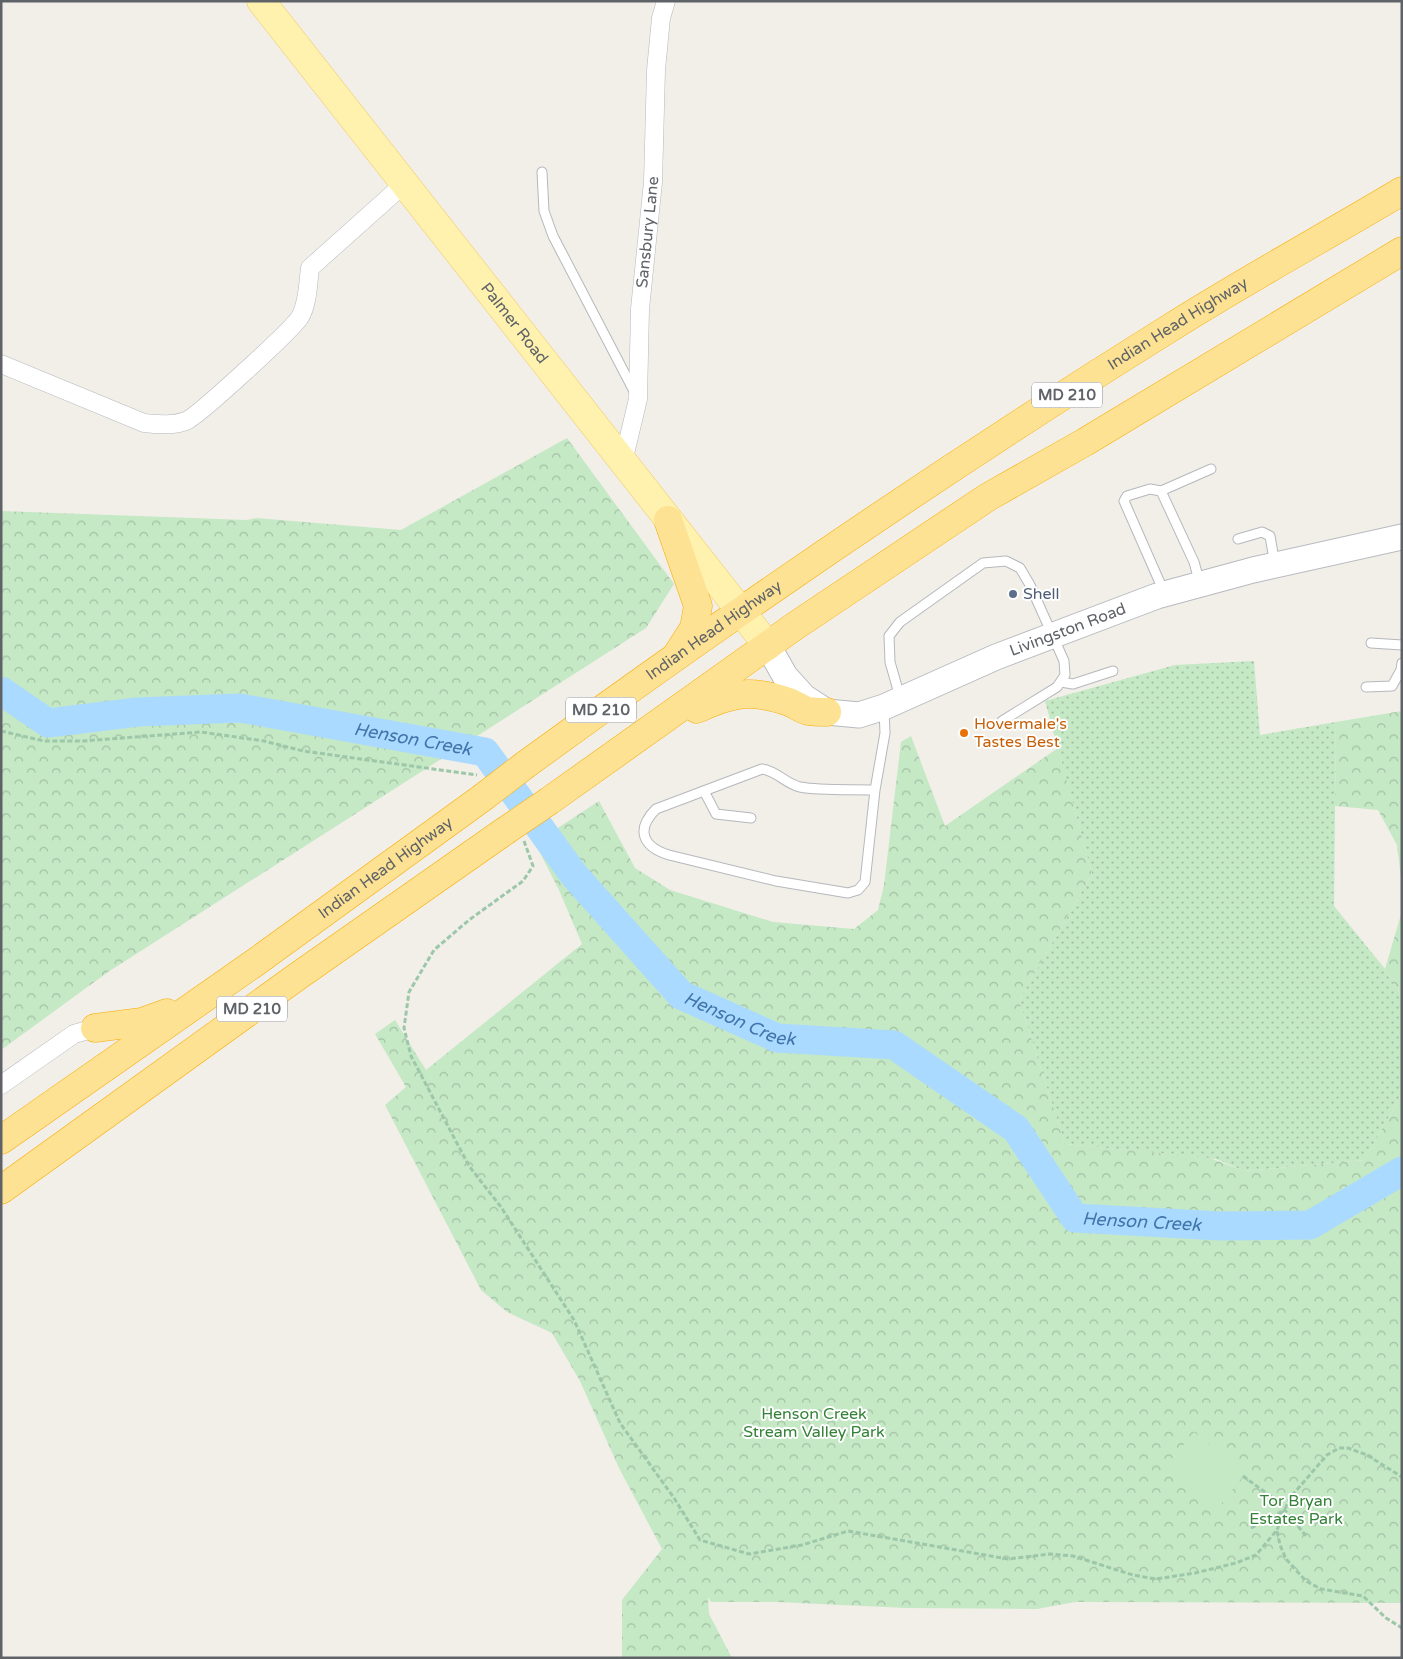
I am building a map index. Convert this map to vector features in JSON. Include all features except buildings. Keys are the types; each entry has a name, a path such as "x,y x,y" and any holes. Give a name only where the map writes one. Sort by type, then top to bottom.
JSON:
{"highway":[{"name":"Indian Head Highway","path":"1,1140 199,1001 482,790 526,765 678,654 883,514 1163,333 1402,191"},
{"name":"MD 210","path":"1,1190 512,833 549,801 639,736 871,574 988,497 1086,442 1402,251"},
{"path":"668,520 698,606 694,628 678,654"},
{"path":"639,736 722,698 739,693 763,694 788,702 807,711 827,712"},
{"path":"95,1028 142,1022 199,1001"},
{"path":"94,1074 105,1048 102,1037 95,1028"}],"main road":[{"name":"Palmer Road","path":"261,1 768,646"},
{"name":"Livingston Road","path":"768,646 785,676 804,697 827,712 859,715 892,703 996,657 1165,594 1275,565 1402,537"}],"street":[{"name":"Sansbury Lane","path":"623,462 638,399 640,309 653,182 656,70 661,18 666,1"},
{"path":"1,364 144,423 168,425 187,420 260,357 300,317 307,292 310,268 404,184"},
{"path":"1,1085 74,1034 95,1028"}],"lane":[{"path":"542,172 544,211 552,236 638,399"},
{"path":"1165,594 1124,501 1126,496 1150,490 1161,491 1211,469"},
{"path":"1161,491 1194,562 1200,584"},
{"path":"1238,540 1262,532 1270,536 1275,565"},
{"path":"875,790 800,787 786,781 773,771 762,770 656,809 647,818 643,830 647,843 656,851 776,881 848,893 858,890 865,882 875,790 892,703 889,636 900,622 983,563 1006,561 1020,568 1064,661 1065,675 1057,687 1002,721"},
{"path":"1371,643 1402,645"},
{"path":"1366,686 1392,686 1402,670 1402,663"},
{"path":"1061,682 1073,684 1113,671"},
{"path":"704,791 716,814 751,818"}],"path":[{"path":"1,731 44,741 83,741 201,732 264,741 303,751 474,773 482,790"},
{"path":"512,833 528,848 532,866 523,881 468,920 434,950 409,992 404,1028 411,1056 469,1166 501,1207 574,1320 620,1423 674,1498 700,1540 749,1554 802,1545 848,1531 1008,1558 1050,1554 1072,1556 1132,1575 1156,1579 1195,1573 1236,1563 1256,1555 1277,1530 1289,1499 1328,1455 1339,1448 1348,1448 1367,1455 1402,1477"},
{"path":"1243,1476 1277,1502 1307,1537"},
{"path":"1251,1528 1285,1511"},
{"path":"1277,1530 1280,1545 1286,1559 1306,1582 1321,1589 1363,1596 1386,1618 1402,1628"}],"green space":[{"path":"567,438 674,584 646,628 108,972 1,1050 1,511 247,520 256,518 401,530"},
{"path":"1254,661 1260,735 1336,722 1334,906 1385,969 1402,997 1402,1093 1365,1160 1244,1171 1216,1159 1065,1144 1019,1000 1092,874 1045,701 1175,665"},
{"path":"1402,711 1402,886 1397,845 1378,810 1335,806 1336,722"},
{"path":"911,736 945,826 1058,748 1092,874 1019,1000 1065,1144 1210,1158 1244,1171 1365,1160 1402,1093 1402,1603 1075,1602 1037,1609 906,1608 778,1602 711,1602 708,1597 709,1614 732,1658 622,1658 622,1600 662,1549 619,1468 580,1381 552,1333 507,1312 481,1290 385,1105 406,1087 375,1034 395,1020 426,1070 582,944 559,890 535,843 599,801 635,868 670,890 773,922 854,929 878,910 884,885 901,742"},
{"path":"1402,911 1402,997 1385,969"},
{"path":"1194,1432 1245,1474 1217,1509 1165,1467"}],"waterway":[{"name":"Henson Creek","path":"1,691 48,723 138,712 240,708 485,752 574,875 681,995 777,1038 894,1045 1016,1129 1075,1218 1220,1226 1310,1225 1402,1171"}],"place":[{"name":"Shell","path":"1013,594"},
{"name":"Hovermale's Tastes Best","path":"964,733"}],"park label":[{"name":"Henson Creek Stream Valley Park","path":"814,1423"},
{"name":"Tor Bryan Estates Park","path":"1296,1510"}]}
